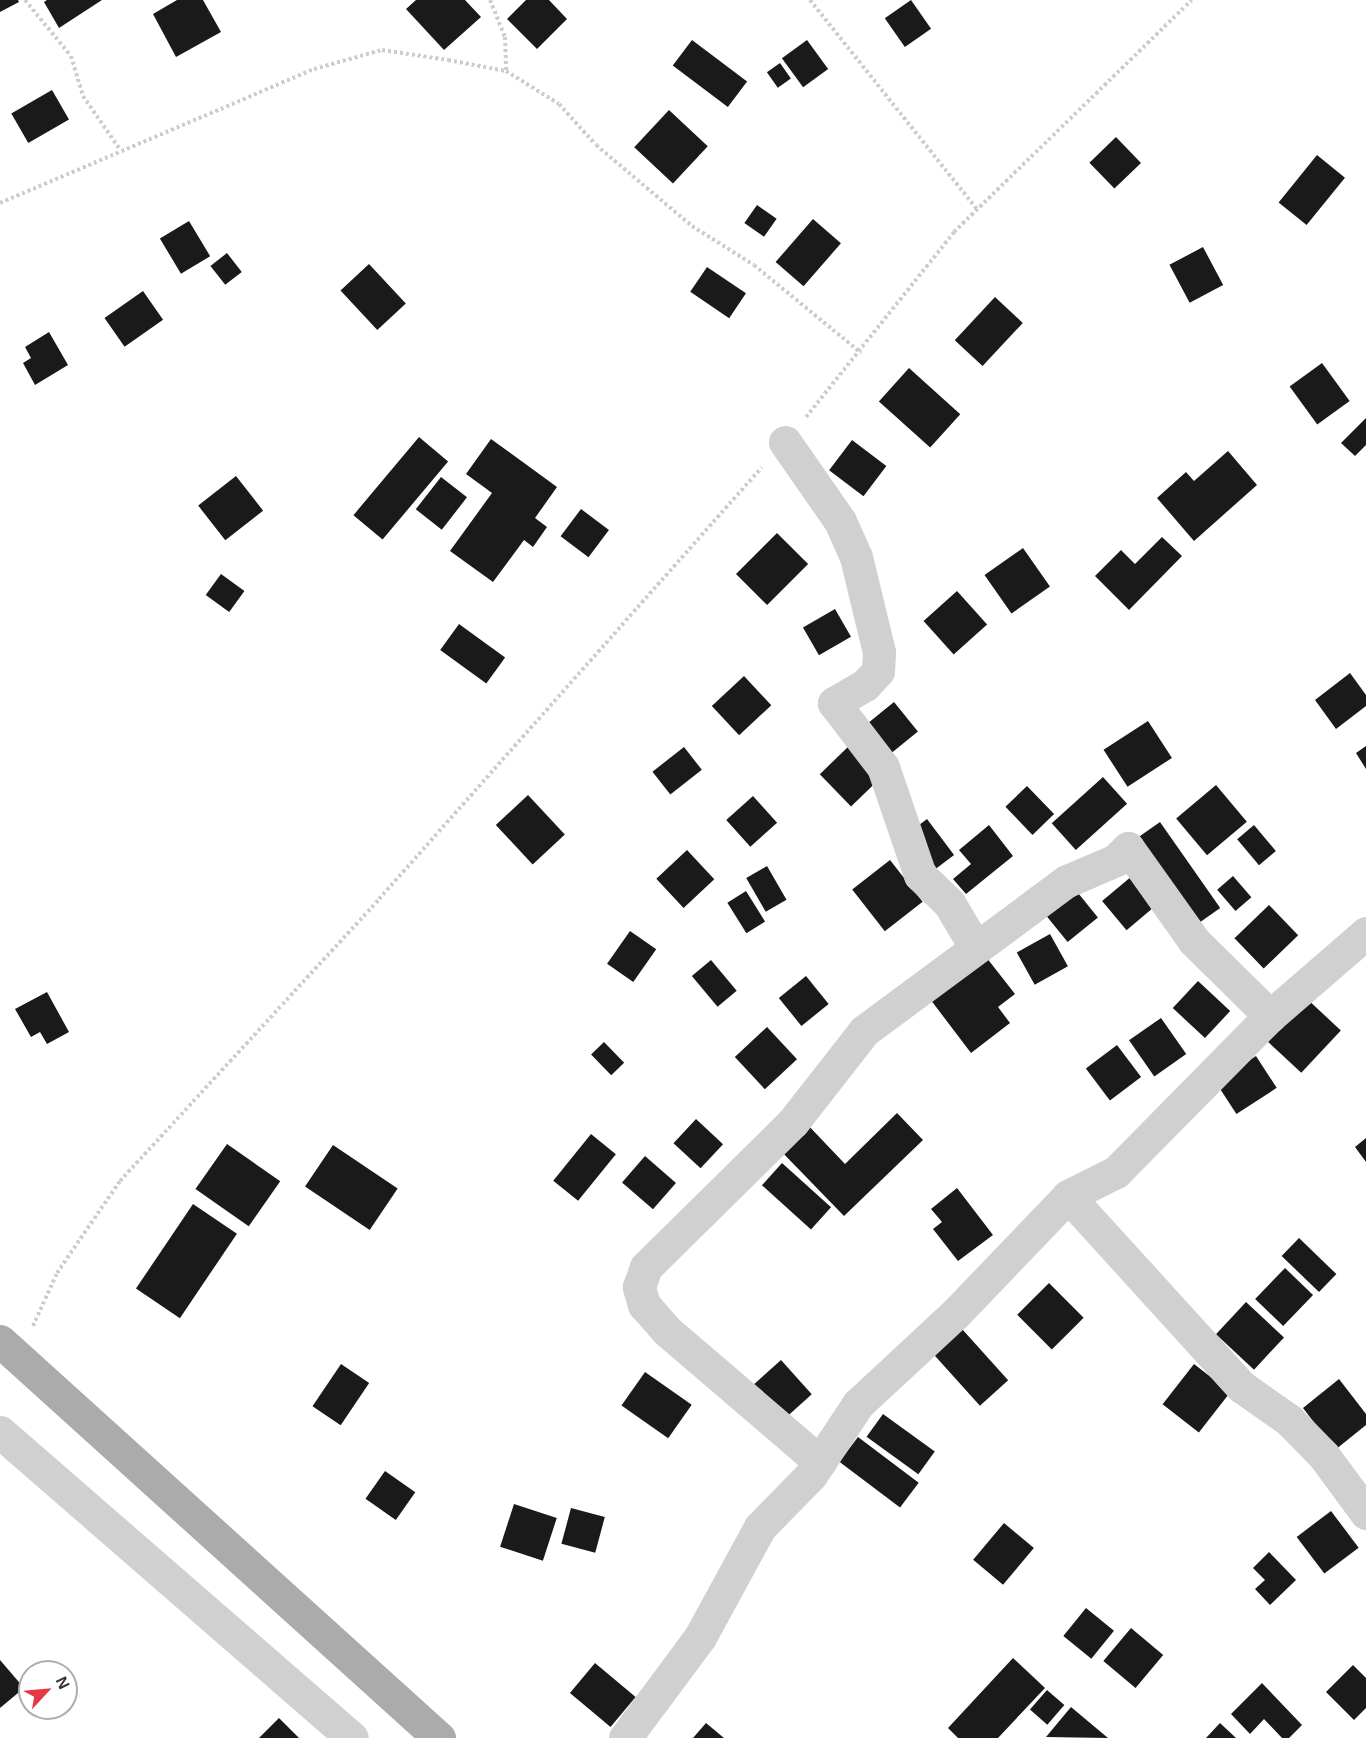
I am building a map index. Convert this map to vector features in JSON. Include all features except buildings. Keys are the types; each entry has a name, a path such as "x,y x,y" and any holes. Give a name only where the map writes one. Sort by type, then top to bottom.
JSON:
{"main road":[{"path":"9,1350 439,1738"}],"street":[{"path":"784,442 840,521 856,557 879,652 878,670 865,685 834,703 883,767 920,875 949,903 974,945"},
{"path":"820,1462 667,1331 644,1305 639,1287 646,1267 793,1122 864,1031 974,945 1067,881 1116,860 1128,848 1194,941 1270,1016"},
{"path":"625,1738 700,1636 760,1527 820,1462 858,1404 955,1314 1068,1196 1116,1173 1270,1016 1366,933"},
{"path":"1068,1196 1242,1387 1289,1420 1324,1456 1366,1513"},
{"path":"0,1432 351,1738"}],"path":[{"path":"25,0 71,56 83,96 119,148"},
{"path":"490,0 505,37 506,71"},
{"path":"810,0 977,209"},
{"path":"9,1350 57,1273 120,1181 379,899 784,442 861,353 977,209 1192,0"},
{"path":"0,203 119,148 314,69 382,50 506,71 559,104 596,145 692,226 754,265 861,353"}]}
